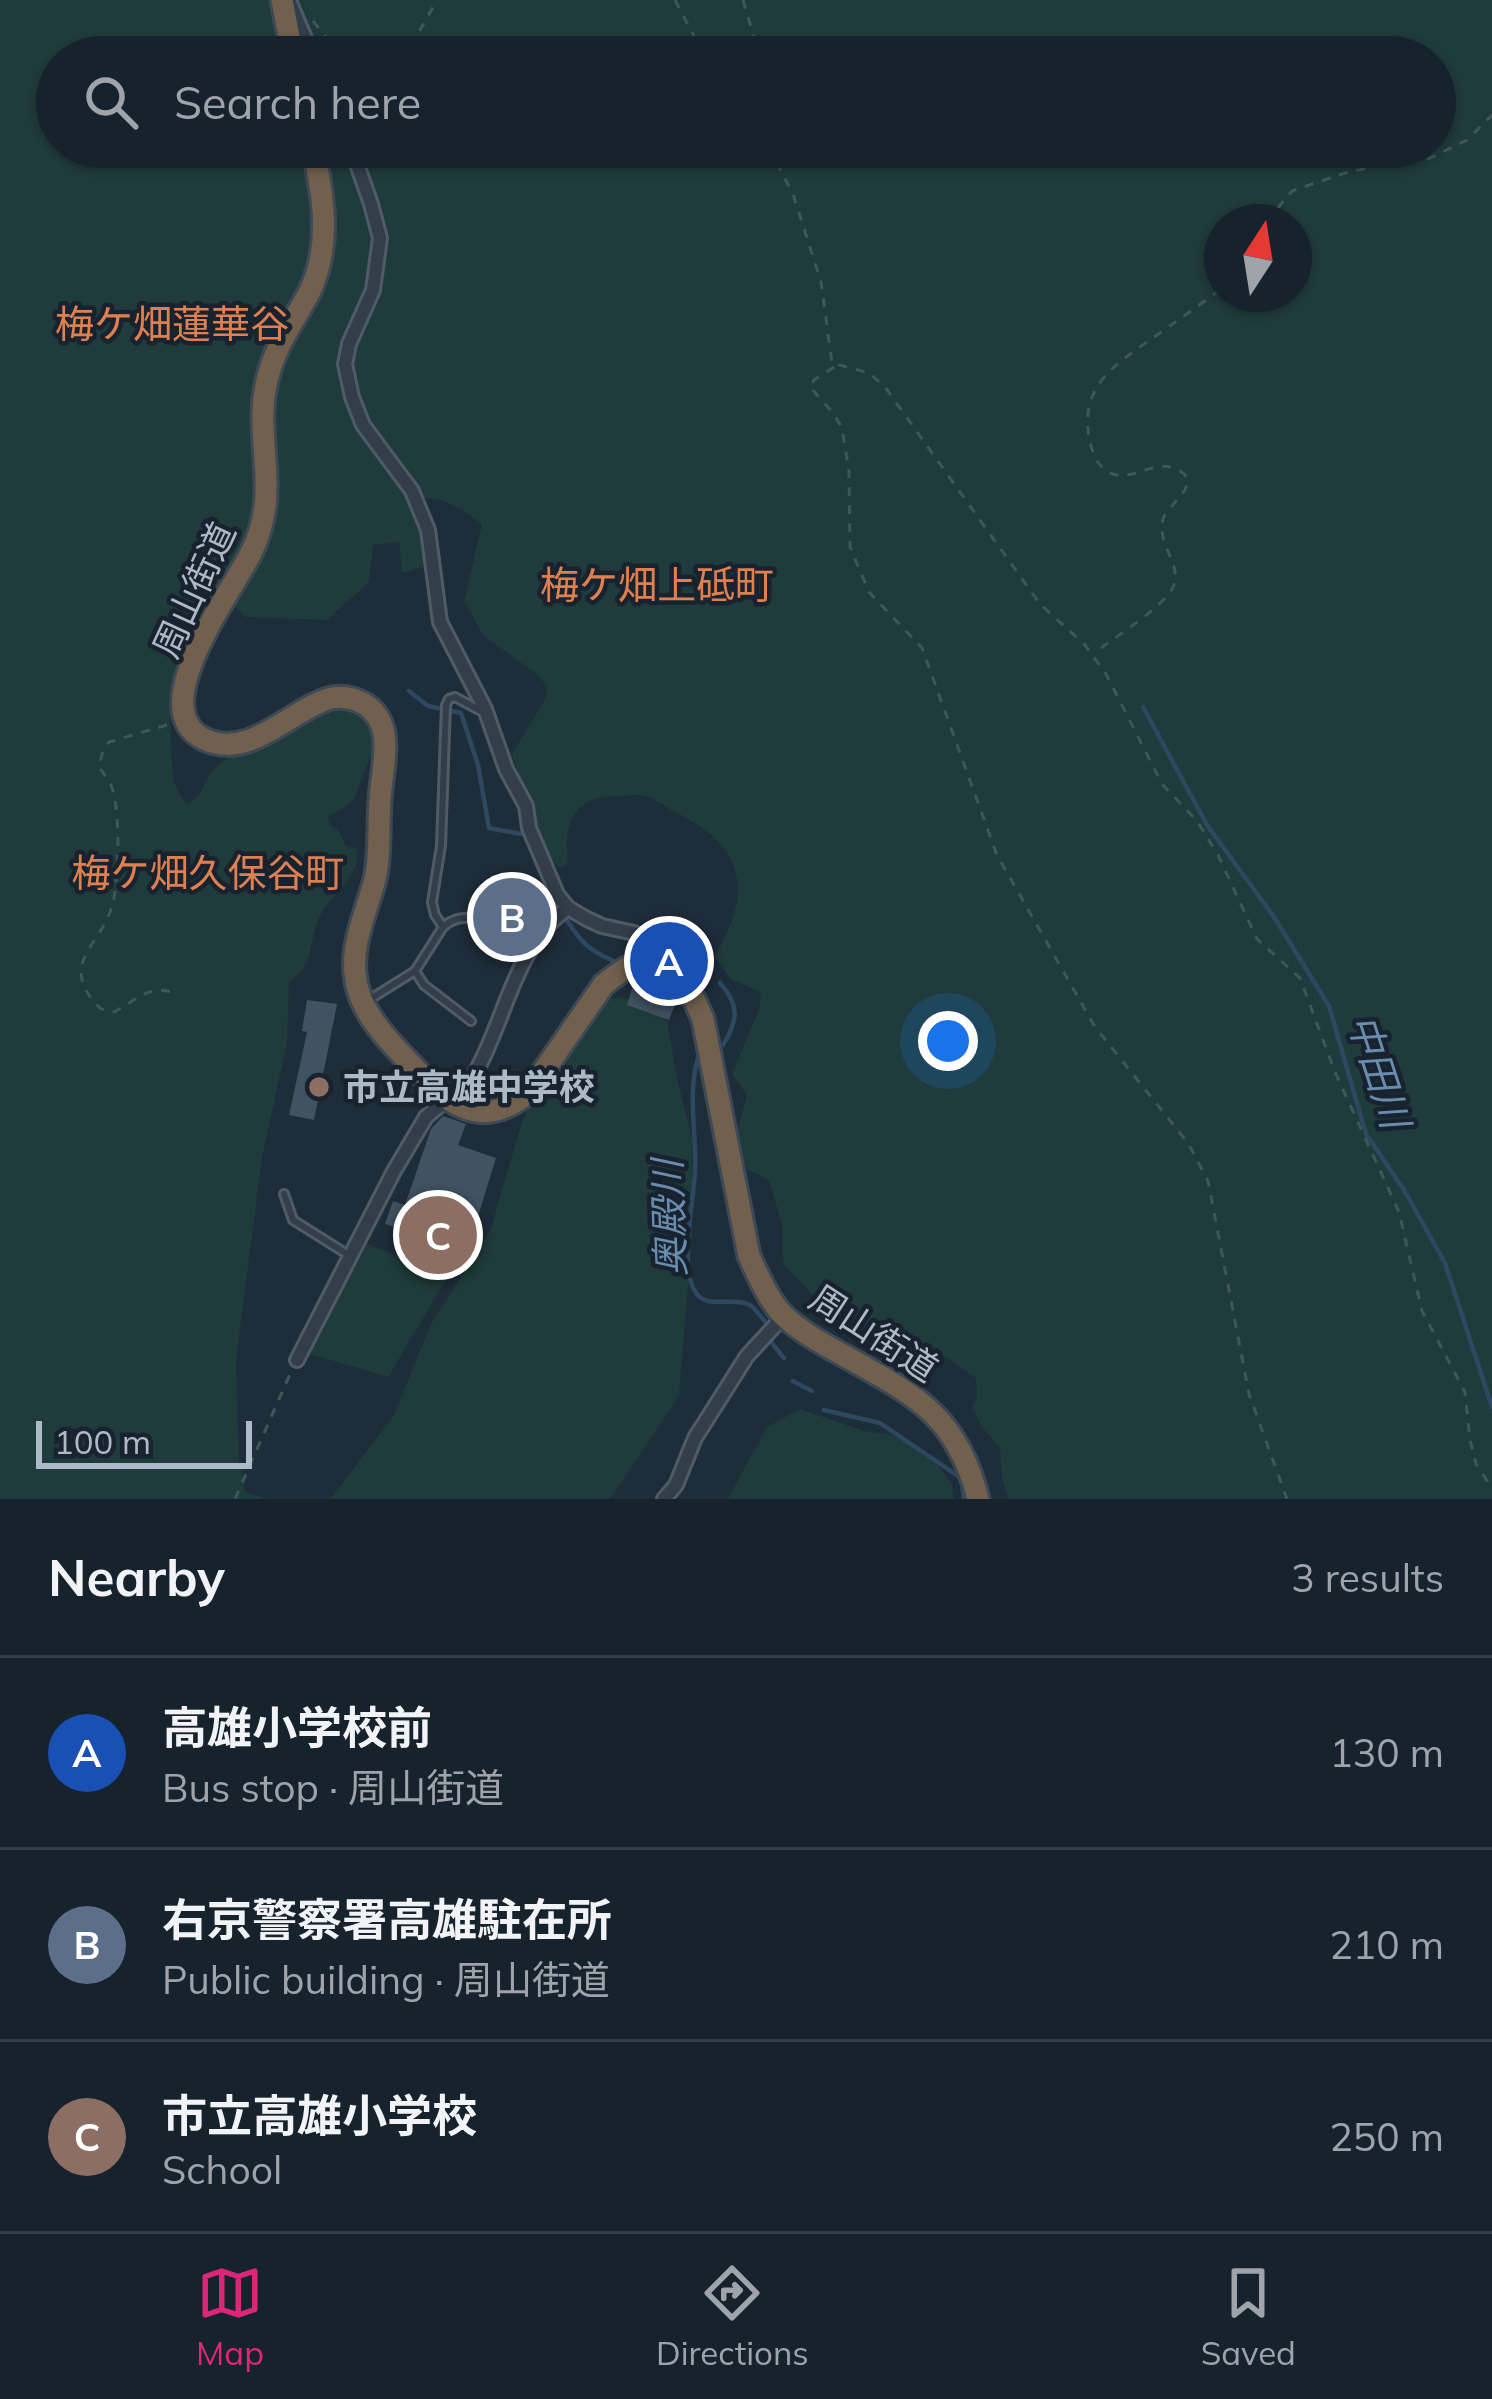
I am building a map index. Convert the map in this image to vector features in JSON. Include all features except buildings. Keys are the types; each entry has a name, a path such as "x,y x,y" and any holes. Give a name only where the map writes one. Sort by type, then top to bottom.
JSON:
{"highway":[{"path":"285,0 290,36"},
{"name":"周山街道","path":"187,720 182,700 190,666 253,551 266,507 262,414 267,377 316,277 323,248 324,210 317,168"},
{"path":"187,720 206,740 230,744 260,735 341,696 362,702 377,718 385,740 379,845 375,881 356,946 357,988 392,1045 446,1100 490,1110 518,1101 604,984 637,964 654,967"},
{"name":"周山街道","path":"654,967 686,988 703,1019 749,1256 766,1290 784,1316 810,1336 905,1390 938,1416 966,1460 978,1499"}],"street":[{"path":"285,0 303,36"},
{"path":"358,168 380,238 373,290 345,364 363,425 412,491 420,510 428,530 440,622 489,718 557,894 568,908 602,926 646,938 656,946 654,967"},
{"path":"474,1076 533,944 551,920 568,908"},
{"path":"297,1360 394,1171 426,1117 446,1100"},
{"path":"664,1499 747,1356 784,1316"}],"lane":[{"path":"443,927 432,902 449,699 461,698 489,718"},
{"path":"364,1004 415,971 443,927 458,916 477,917 533,944"},
{"path":"415,971 424,985 471,1021"},
{"path":"284,1195 293,1220 350,1256"}],"path":[{"path":"417,36 437,0"},
{"path":"674,0 694,36"},
{"path":"742,0 753,36"},
{"path":"313,20 326,36"},
{"path":"1456,145 1492,115"},
{"path":"779,168 793,194 821,282 830,359 835,366 869,374 885,387 1040,604 1085,644 1106,674 1162,784 1197,821 1218,855 1257,939 1300,978 1343,1092 1399,1212 1422,1311 1466,1392 1475,1464 1492,1488"},
{"path":"1281,204 1292,191 1376,168"},
{"path":"1101,648 1169,594 1176,571 1166,554 1164,516 1188,484 1176,469 1162,466 1128,476 1102,468 1087,431 1094,390 1124,357 1204,301"},
{"path":"835,366 810,387 842,428 849,471 850,548 869,592 922,648 997,855 1095,1027 1188,1142 1208,1181 1250,1394 1287,1499"},
{"path":"173,993 162,988 114,1012 101,1009 84,988 81,970 113,906 116,878 117,812 113,786 99,767 102,754 109,742 187,720"},
{"path":"236,1499 297,1360"}],"green space":[{"path":"0,0 1492,0 1492,1499 1009,1499 1000,1448 972,1408 976,1378 929,1346 889,1341 831,1310 783,1264 782,1225 769,1180 747,1169 737,1131 747,1095 732,1074 761,995 731,979 715,958 737,900 737,879 728,855 703,829 652,798 603,797 591,800 575,814 568,836 568,864 559,868 543,848 512,754 546,698 547,686 483,635 464,601 482,524 449,503 431,498 412,501 423,528 424,567 402,573 399,542 373,545 369,582 327,620 246,617 236,608 215,604 188,638 175,671 172,762 176,787 186,804 196,798 221,763 297,713 355,704 369,720 374,747 354,799 328,816 346,846 357,849 355,868 321,914 306,963 289,982 287,1043 262,1158 236,1360 239,1459 245,1492 268,1499 0,1499"},
{"path":"622,997 654,1010 667,1022 692,1137 692,1239 679,1396 610,1499 330,1499 393,1417 431,1324 490,1231 532,1097 604,1000"},
{"path":"366,1244 449,1275 388,1377 310,1354"},
{"path":"800,1409 864,1431 901,1436 934,1459 952,1485 954,1499 728,1499 767,1427"}],"waterway":[{"name":"奥殿川","path":"409,691 428,706 461,713 478,765 489,828 521,834"},
{"name":"中田川","path":"1143,707 1207,825 1274,917 1329,1006 1366,1134 1445,1263 1492,1407"},
{"name":"奥殿川","path":"566,919 586,944 614,961"},
{"name":"奥殿川","path":"720,983 735,1013 723,1045"},
{"name":"奥殿川","path":"698,1058 693,1086 691,1282 701,1298 750,1305 769,1326"},
{"name":"奥殿川","path":"771,1342 784,1358"},
{"name":"奥殿川","path":"793,1381 812,1391"},
{"name":"奥殿川","path":"824,1410 880,1423 961,1478 964,1499"}],"place":[{"name":"右京警察署高雄駐在所","path":"512,917"},
{"name":"高雄小学校前","path":"669,961"},
{"name":"市立高雄中学校","path":"319,1087"},
{"name":"市立高雄小学校","path":"438,1235"}],"district":[{"name":"梅ケ畑蓮華谷","path":"172,324"},
{"name":"梅ケ畑上砥町","path":"657,585"},
{"name":"梅ケ畑久保谷町","path":"208,873"}]}
